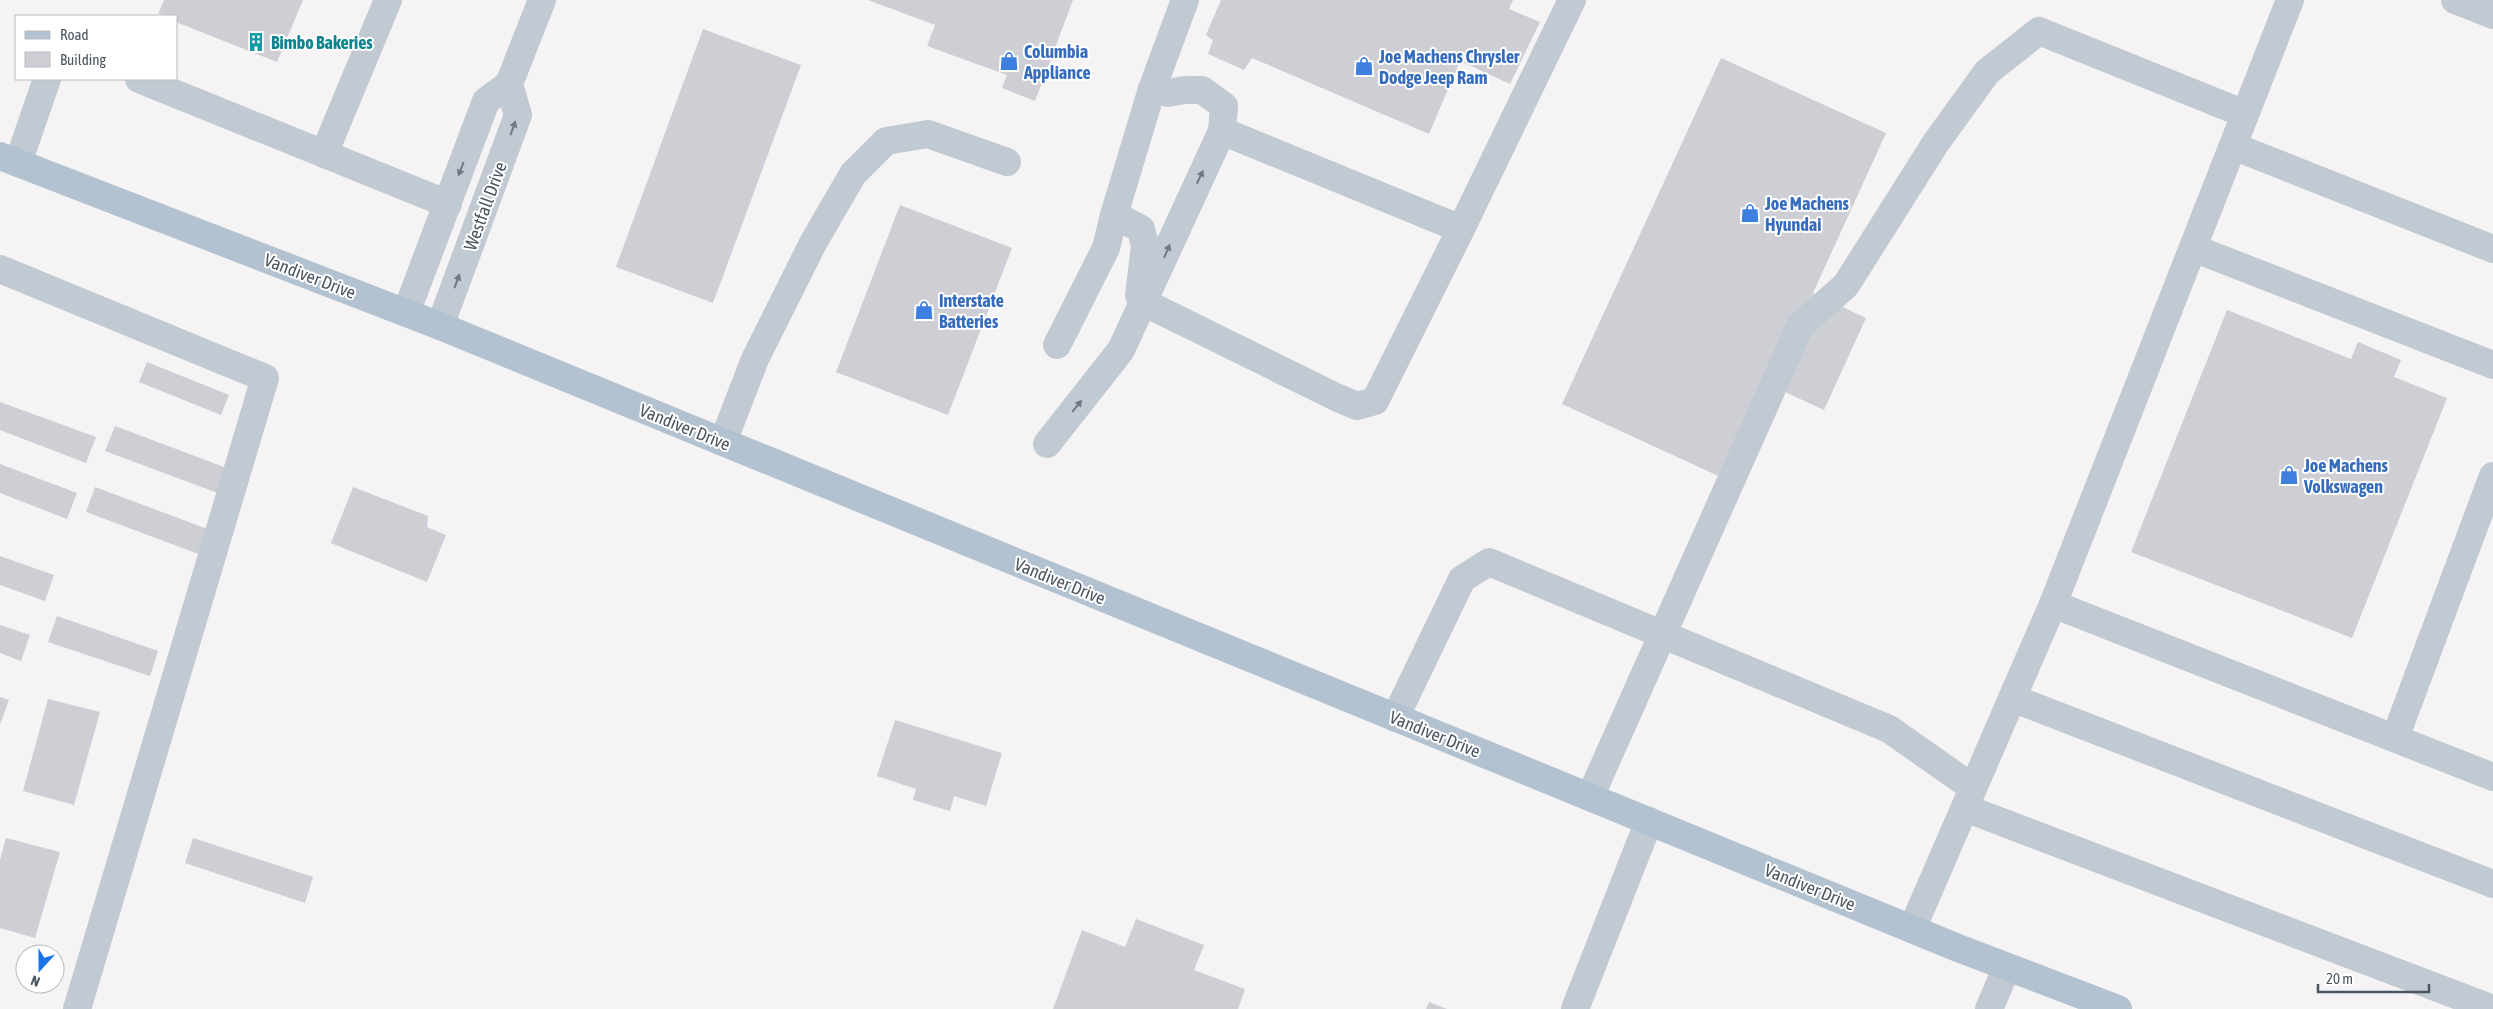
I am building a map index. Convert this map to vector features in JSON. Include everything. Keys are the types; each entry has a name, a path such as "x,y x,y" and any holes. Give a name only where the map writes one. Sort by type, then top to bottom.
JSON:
{"main road":[{"name":"Vandiver Drive","path":"9,160 440,326 1912,929 2118,1009"}],"street":[{"path":"324,154 388,0"},
{"path":"510,84 542,0"},
{"path":"1057,345 1106,248 1152,89 1185,0"},
{"path":"1114,215 1140,229 1145,246 1139,295 1145,303 1357,406 1374,401 1461,229 1572,0"},
{"path":"1912,929 2053,604 2290,0"},
{"path":"2455,0 2493,15"},
{"path":"1590,797 1800,326 1846,285 1935,144 1987,72 2039,31 2245,114"},
{"path":"9,160 46,80"},
{"path":"141,80 448,204"},
{"name":"Westfall Drive","path":"406,313 486,101 510,84 518,115 440,326"},
{"path":"1047,444 1121,350 1145,303 1222,131 1224,106 1202,90 1168,93 1152,89"},
{"path":"1222,131 1461,229"},
{"path":"723,442 755,359 813,243 853,174 886,141 928,134 1007,162"},
{"path":"2232,146 2493,249"},
{"path":"2192,248 2493,365"},
{"path":"0,269 265,378 77,1009"},
{"path":"2395,738 2493,476"},
{"path":"1395,718 1462,579 1488,562 1889,729 1969,798 2493,1009"},
{"path":"2053,604 2493,777"},
{"path":"2012,698 2493,884"},
{"path":"1575,1009 1649,821"},
{"path":"1989,1009 2007,967"}],"building":[{"name":"Bimbo Bakeries","path":"164,0 303,0 277,62 178,23 178,15 158,14"},
{"name":"Columbia Appliance","path":"868,0 1073,0 1035,101 1002,88 1007,75 927,46 935,25"},
{"name":"Joe Machens Chrysler Dodge Jeep Ram","path":"1221,0 1513,0 1509,9 1540,22 1510,84 1460,61 1429,134 1252,58 1244,70 1208,54 1213,40 1206,35"},
{"path":"703,29 801,65 713,303 616,267"},
{"name":"Joe Machens Hyundai","path":"1721,58 1886,133 1813,293 1866,318 1824,410 1770,385 1727,480 1562,404"},
{"name":"Interstate Batteries","path":"900,205 1012,248 948,415 836,372"},
{"name":"Joe Machens Volkswagen","path":"2227,310 2351,359 2358,342 2401,360 2394,377 2447,398 2352,638 2131,552"},
{"path":"147,362 229,395 221,415 139,382"},
{"path":"0,402 96,437 86,463 0,430"},
{"path":"115,426 232,470 223,495 105,451"},
{"path":"0,464 77,493 67,519 0,493"},
{"path":"95,487 213,531 204,556 86,512"},
{"path":"353,487 428,516 427,527 446,535 427,582 331,543"},
{"path":"0,556 54,575 45,601 0,585"},
{"path":"57,616 158,651 150,676 48,642"},
{"path":"0,625 30,635 21,661 0,653"},
{"path":"0,697 9,700 0,724"},
{"path":"48,699 100,712 74,805 23,791"},
{"path":"895,720 1002,753 986,806 954,796 950,811 913,800 916,789 877,776"},
{"path":"6,838 60,852 35,938 0,928 0,860"},
{"path":"193,838 313,877 305,903 185,863"},
{"path":"1136,919 1204,945 1194,970 1245,989 1238,1009 1053,1009 1082,930 1125,947"},
{"path":"1429,1002 1447,1009 1426,1009"}],"place":[{"name":"Bimbo Bakeries","path":"256,42"},
{"name":"Columbia Appliance","path":"1009,61"},
{"name":"Joe Machens Chrysler Dodge Jeep Ram","path":"1364,66"},
{"name":"Joe Machens Hyundai","path":"1750,213"},
{"name":"Interstate Batteries","path":"924,310"},
{"name":"Joe Machens Volkswagen","path":"2289,475"}]}
